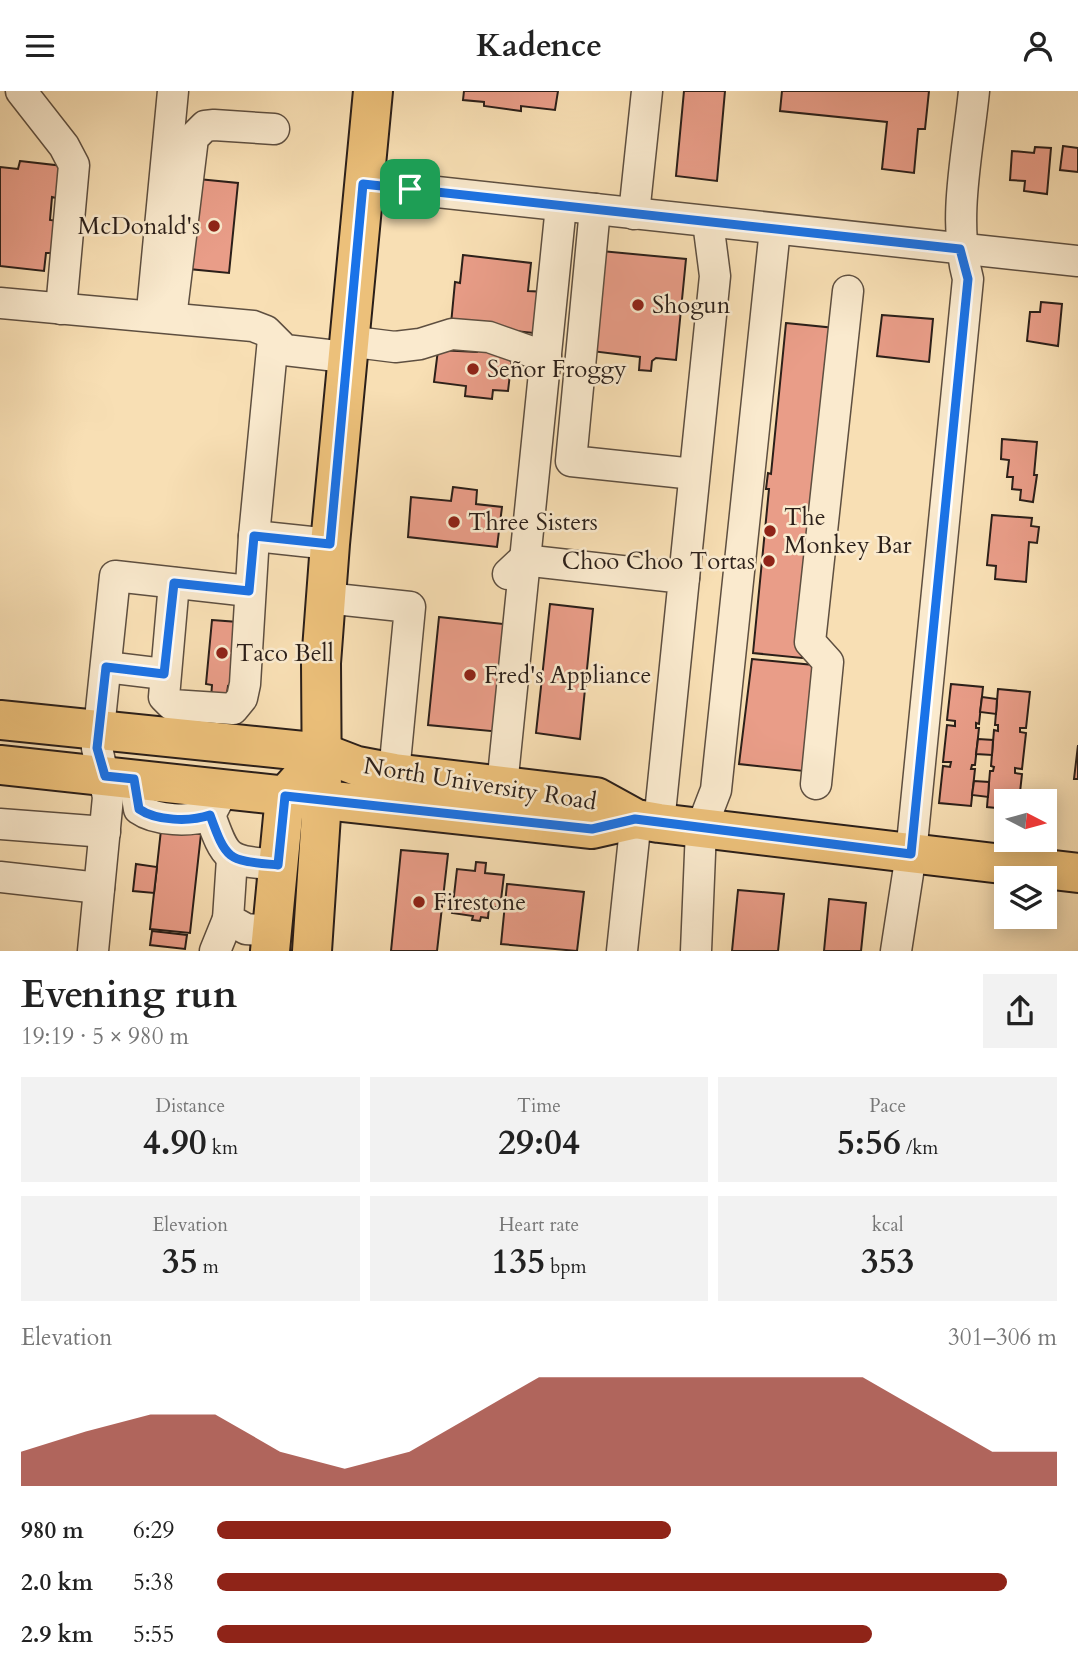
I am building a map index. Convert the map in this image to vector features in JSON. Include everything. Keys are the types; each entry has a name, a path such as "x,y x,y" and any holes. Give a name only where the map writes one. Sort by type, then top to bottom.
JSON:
{"main road":[{"path":"271,941 278,865 323,754 321,663 346,349 373,91"},
{"name":"North University Road","path":"0,720 323,754 357,766 394,773 596,797 647,821"},
{"name":"North University Road","path":"0,765 120,777 217,802 303,798 592,829 647,821 1078,873"},
{"path":"303,798 312,950"}],"street":[{"path":"21,91 64,146 74,165 61,309"},
{"path":"161,317 173,91"},
{"path":"634,214 647,91"},
{"path":"896,950 911,854 968,279 960,249 974,91"},
{"path":"161,317 193,138 205,126 274,129"},
{"path":"363,184 1078,261"},
{"path":"502,786 514,568 545,357 561,206"},
{"path":"595,209 571,461 695,474"},
{"path":"622,950 647,821 684,578 715,276 708,222"},
{"path":"696,950 701,829 716,790 775,229"},
{"path":"816,784 828,661 810,642 848,291"},
{"path":"0,303 253,326 266,331 280,347 292,352 396,347 420,344 452,334 489,337 545,357"},
{"path":"174,583 164,697 172,705 227,711 239,705 245,684 249,591 273,339"},
{"path":"254,536 330,544"},
{"path":"514,568 684,578"},
{"path":"93,950 108,789 120,777 98,758 115,576 249,591"},
{"path":"326,598 410,607 394,773"},
{"path":"106,667 164,674"},
{"path":"217,802 222,848 232,859 278,865"},
{"path":"0,824 104,832"},
{"path":"215,950 228,919 232,859"},
{"path":"0,877 99,888"},
{"path":"228,919 271,941"}],"building":[{"path":"464,91 558,91 555,110 521,106 521,111 463,100"},
{"path":"684,91 725,91 717,181 676,176"},
{"path":"782,91 929,91 925,129 918,129 914,173 882,169 887,122 780,111"},
{"path":"1063,146 1078,148 1078,172 1060,170"},
{"path":"1035,147 1051,148 1047,194 1024,191 1025,181 1010,180 1012,151 1034,153"},
{"path":"20,161 63,166 60,199 52,197 50,220 58,221 54,253 46,253 44,271 0,266 0,167 18,169"},
{"name":"McDonald's","path":"198,179 238,183 229,273 189,269"},
{"name":"Shogun","path":"601,251 686,259 676,360 656,358 652,361 651,371 639,370 640,357 591,351"},
{"path":"463,255 531,263 528,291 547,292 543,334 451,324 455,282 460,283"},
{"path":"1041,302 1062,304 1058,346 1027,341 1030,312 1040,312"},
{"path":"882,315 933,319 929,362 877,356"},
{"path":"786,323 835,328 802,658 753,653 769,489 766,489 768,473 771,474"},
{"name":"Señor Froggy","path":"479,340 512,357 508,391 493,390 492,399 465,396 466,386 434,382 438,350 477,352"},
{"path":"1002,439 1037,442 1034,475 1037,475 1033,502 1020,500 1021,490 1012,489 1013,477 1007,477 1009,460 1001,459"},
{"name":"Three Sisters","path":"453,487 477,490 476,504 502,507 497,547 408,537 411,497 451,501"},
{"path":"992,515 1032,518 1031,526 1039,527 1037,543 1029,542 1026,582 995,579 996,566 987,565"},
{"path":"550,604 593,609 580,739 536,733"},
{"name":"Fred's Appliance","path":"439,617 513,625 501,732 428,725"},
{"name":"Taco Bell","path":"212,620 238,622 231,687 228,686 226,700 211,698 212,685 206,684"},
{"path":"752,659 824,666 813,772 739,764"},
{"path":"951,684 983,687 979,724 976,723 976,728 979,728 975,765 972,765 971,769 975,769 971,806 939,803 943,766 950,767 951,762 943,762 947,725 955,726 955,721 947,720"},
{"path":"998,689 1030,692 1026,728 1020,728 1020,732 1026,733 1022,769 1015,768 1015,773 1022,774 1020,789 994,789 994,808 987,807 990,771 993,771 994,767 991,766 994,730 998,731 998,725 995,725"},
{"path":"982,697 997,699 996,714 980,712"},
{"path":"978,739 993,740 992,755 976,754"},
{"path":"1078,745 1078,779 1074,779"},
{"path":"974,781 989,782 988,797 972,795"},
{"path":"161,830 201,834 190,933 150,929"},
{"name":"Firestone","path":"401,850 448,854 437,951 391,951"},
{"path":"476,862 486,863 485,873 504,875 500,908 489,906 488,918 481,917 480,921 472,920 473,916 452,913 457,869 475,871"},
{"path":"136,864 157,867 154,893 133,891"},
{"path":"507,884 584,892 577,951 501,944"},
{"path":"738,890 784,894 778,951 732,951"},
{"path":"829,899 866,903 861,951 824,951"},
{"path":"152,931 187,935 185,949 150,945"}],"place":[{"name":"McDonald's","path":"214,226"},
{"name":"Shogun","path":"638,305"},
{"name":"Señor Froggy","path":"473,369"},
{"name":"Three Sisters","path":"454,522"},
{"name":"The Monkey Bar","path":"770,531"},
{"name":"Choo Choo Tortas","path":"769,561"},
{"name":"Taco Bell","path":"222,653"},
{"name":"Fred's Appliance","path":"470,675"},
{"name":"Firestone","path":"419,902"}],"route":[{"path":"363,184 410,189 960,249 968,279 911,854 635,819 592,829 285,796 278,865 257,863 232,859 222,848 210,815 198,819 146,814 139,809 134,779 105,776 97,748 106,667 164,674 174,583 249,591 254,536 330,544 339,418 363,184"}]}
